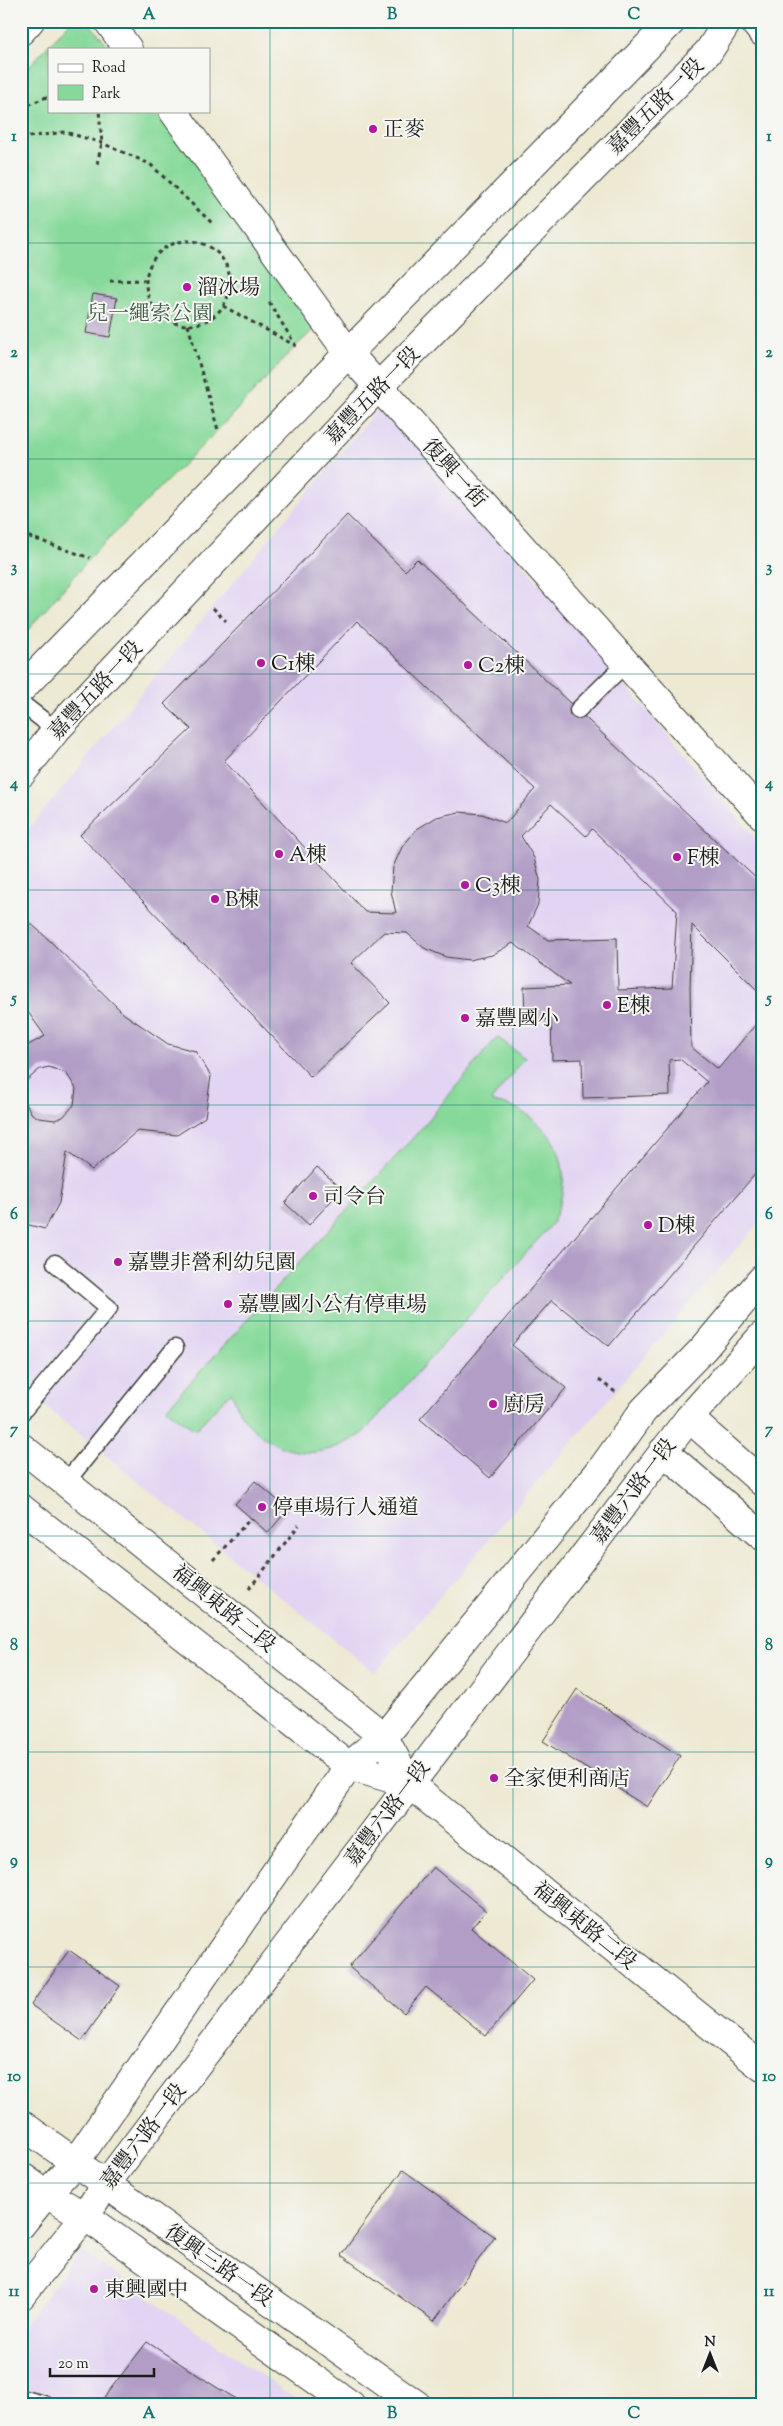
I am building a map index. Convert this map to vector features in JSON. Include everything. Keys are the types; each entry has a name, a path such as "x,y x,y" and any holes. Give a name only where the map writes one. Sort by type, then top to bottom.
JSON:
{"street":[{"path":"21,31 30,21"},
{"path":"108,21 127,48"},
{"path":"21,689 672,21"},
{"name":"嘉豐五路一段","path":"21,774 56,730 378,387 709,52 728,21"},
{"path":"753,21 762,32"},
{"name":"復興一街","path":"174,112 349,354 762,815"},
{"name":"嘉豐六路一段","path":"21,2225 74,2164 349,1766 384,1736 604,1467 643,1412 704,1348 762,1279"},
{"name":"嘉豐六路一段","path":"21,2296 85,2216 105,2185 663,1451 689,1418 762,1336"},
{"path":"689,1418 762,1482"},
{"name":"福興東路二段","path":"21,1447 384,1736 409,1784"},
{"path":"663,1451 762,1536"},
{"name":"福興東路二段","path":"21,1508 349,1766 409,1784 762,2066"},
{"name":"復興三路一段","path":"21,2124 74,2164 417,2405"},
{"name":"復興三路一段","path":"21,2176 46,2194 85,2216 351,2405"}],"lane":[{"path":"578,710 626,664"},
{"path":"21,703 56,730"},
{"path":"21,1413 109,1308 55,1263"},
{"path":"66,1482 175,1348"},
{"path":"21,2398 47,2405"}],"path":[{"path":"21,108 48,96"},
{"path":"98,164 102,142 99,112"},
{"path":"21,138 65,132 102,142 150,164 218,229"},
{"path":"180,240 195,240 209,246 220,254 227,266 230,294 223,306 214,316 202,323 175,324 163,317 153,307 147,295 145,280 148,266 156,254 180,240"},
{"path":"110,281 145,280"},
{"path":"223,306 296,346 266,298"},
{"path":"188,325 218,430"},
{"path":"21,534 90,558"},
{"path":"210,1562 250,1518"},
{"path":"247,1592 299,1525"}],"shaded area":[{"name":"嘉豐國小","path":"384,401 762,846 762,1219 375,1673 21,1387 21,838"},
{"name":"東興國中","path":"81,2251 304,2405 21,2405 21,2328"}],"green space":[{"name":"兒一繩索公園","path":"71,21 88,21 109,48 48,48 48,112 159,112 321,323 296,346 218,430 90,558 21,638 21,75"},
{"path":"497,1037 525,1058 491,1101 517,1109 533,1119 555,1144 560,1158 563,1174 562,1190 559,1207 552,1224 361,1435 346,1443 317,1452 292,1450 280,1446 259,1434 250,1425 240,1413 231,1392 195,1430 166,1409 421,1129"}],"building":[{"path":"93,294 117,298 110,337 86,333"},
{"path":"347,515 405,571 417,559 762,884 762,995 692,925 690,988 691,1047 718,1069 762,1017 762,1166 609,1346 552,1300 512,1345 566,1388 490,1478 420,1419 707,1082 680,1059 669,1060 670,1095 583,1098 582,1059 552,1060 551,1019 525,1020 524,987 570,985 513,943 492,955 469,960 446,957 424,948 407,933 384,932 351,963 390,1003 311,1077 80,835 191,729 164,704","holes":["357,621 535,789 506,823 482,814 459,812 437,817 417,829 402,847 393,867 391,891 396,913 365,912 224,761","551,804 586,836 592,829 677,911 672,988 618,990 617,938 548,940 528,926 538,904 540,880 534,858 521,836"]},
{"path":"21,919 26,919 124,1014 168,1044 195,1051 211,1076 205,1117 177,1135 137,1131 92,1170 67,1152 59,1203 45,1229 21,1223 21,1049 45,1036 21,1002","holes":["49,1067 66,1073 76,1088 74,1105 63,1117 55,1120 39,1118 32,1114 23,1099 26,1081 40,1069"]},
{"name":"司令台","path":"317,1167 342,1189 309,1225 285,1203"},
{"name":"停車場行人通道","path":"255,1481 288,1509 268,1533 235,1504"},
{"path":"577,1689 680,1756 647,1807 543,1741"},
{"path":"433,1867 486,1911 471,1928 533,1980 486,2036 426,1987 404,2013 349,1967"},
{"path":"69,1950 120,1986 82,2041 31,2005"},
{"path":"403,2170 495,2237 434,2321 341,2255"},
{"path":"147,2342 216,2387 247,2405 98,2405"}],"place":[{"name":"正麥","path":"373,129"},
{"name":"溜冰場","path":"187,287"},
{"name":"C1棟","path":"261,663"},
{"name":"C2棟","path":"468,665"},
{"name":"A棟","path":"279,854"},
{"name":"F棟","path":"677,857"},
{"name":"C3棟","path":"465,885"},
{"name":"B棟","path":"215,899"},
{"name":"E棟","path":"607,1005"},
{"name":"嘉豐國小","path":"465,1018"},
{"name":"司令台","path":"313,1196"},
{"name":"D棟","path":"648,1225"},
{"name":"嘉豐非營利幼兒園","path":"118,1262"},
{"name":"嘉豐國小公有停車場","path":"228,1304"},
{"name":"廚房","path":"493,1404"},
{"name":"停車場行人通道","path":"262,1507"},
{"name":"全家便利商店","path":"494,1778"},
{"name":"東興國中","path":"94,2289"}]}
